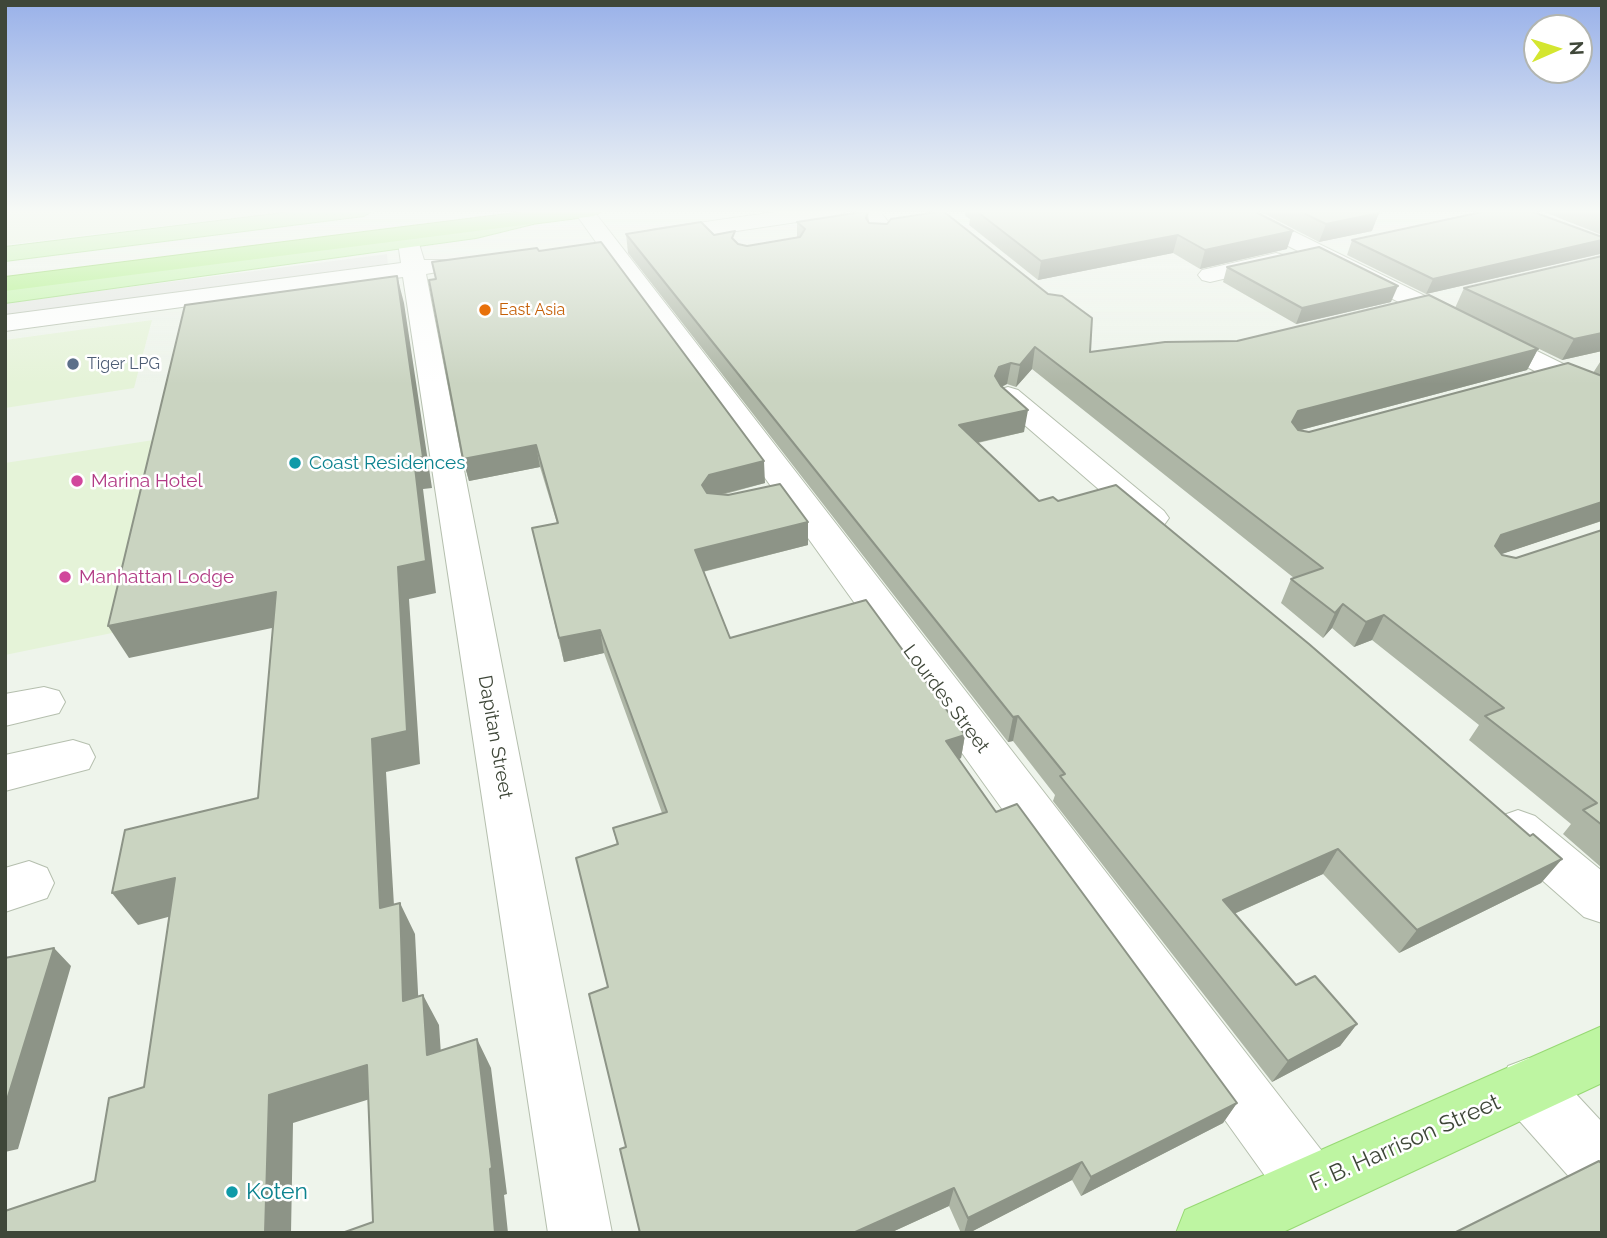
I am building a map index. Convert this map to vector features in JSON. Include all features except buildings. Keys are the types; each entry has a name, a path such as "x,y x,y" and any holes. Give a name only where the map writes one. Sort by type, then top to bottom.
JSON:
{"highway":[{"path":"5,273 55,268"},
{"path":"5,284 119,268"}],"main road":[{"path":"5,296 285,268"},
{"name":"F. B. Harrison Street","path":"1208,1233 1602,1054"}],"street":[{"path":"5,324 336,268"},
{"name":"Dapitan Street","path":"413,268 580,1233"},
{"name":"Lourdes Street","path":"618,268 777,496 1310,1186"},
{"path":"1210,275 1241,268"},
{"path":"1348,268 1602,394"},
{"path":"1384,314 1461,296"},
{"path":"1521,383 1602,361"},
{"path":"1008,396 1178,540"},
{"path":"5,774 73,758"},
{"path":"1496,811 1602,901"},
{"path":"1530,1087 1602,1167"}],"shaded area":[{"path":"280,268 360,268 5,315 5,303"},
{"name":"Tiger LPG","path":"152,320 134,388 5,408 5,340"},
{"name":"Manhattan Lodge","path":"160,439 112,633 5,655 5,463"}],"place":[{"name":"East Asia","path":"485,310"},
{"name":"Tiger LPG","path":"73,364"},
{"name":"Coast Residences","path":"295,463"},
{"name":"Marina Hotel","path":"77,481"},
{"name":"Manhattan Lodge","path":"65,577"},
{"name":"Koten","path":"232,1192"}]}
